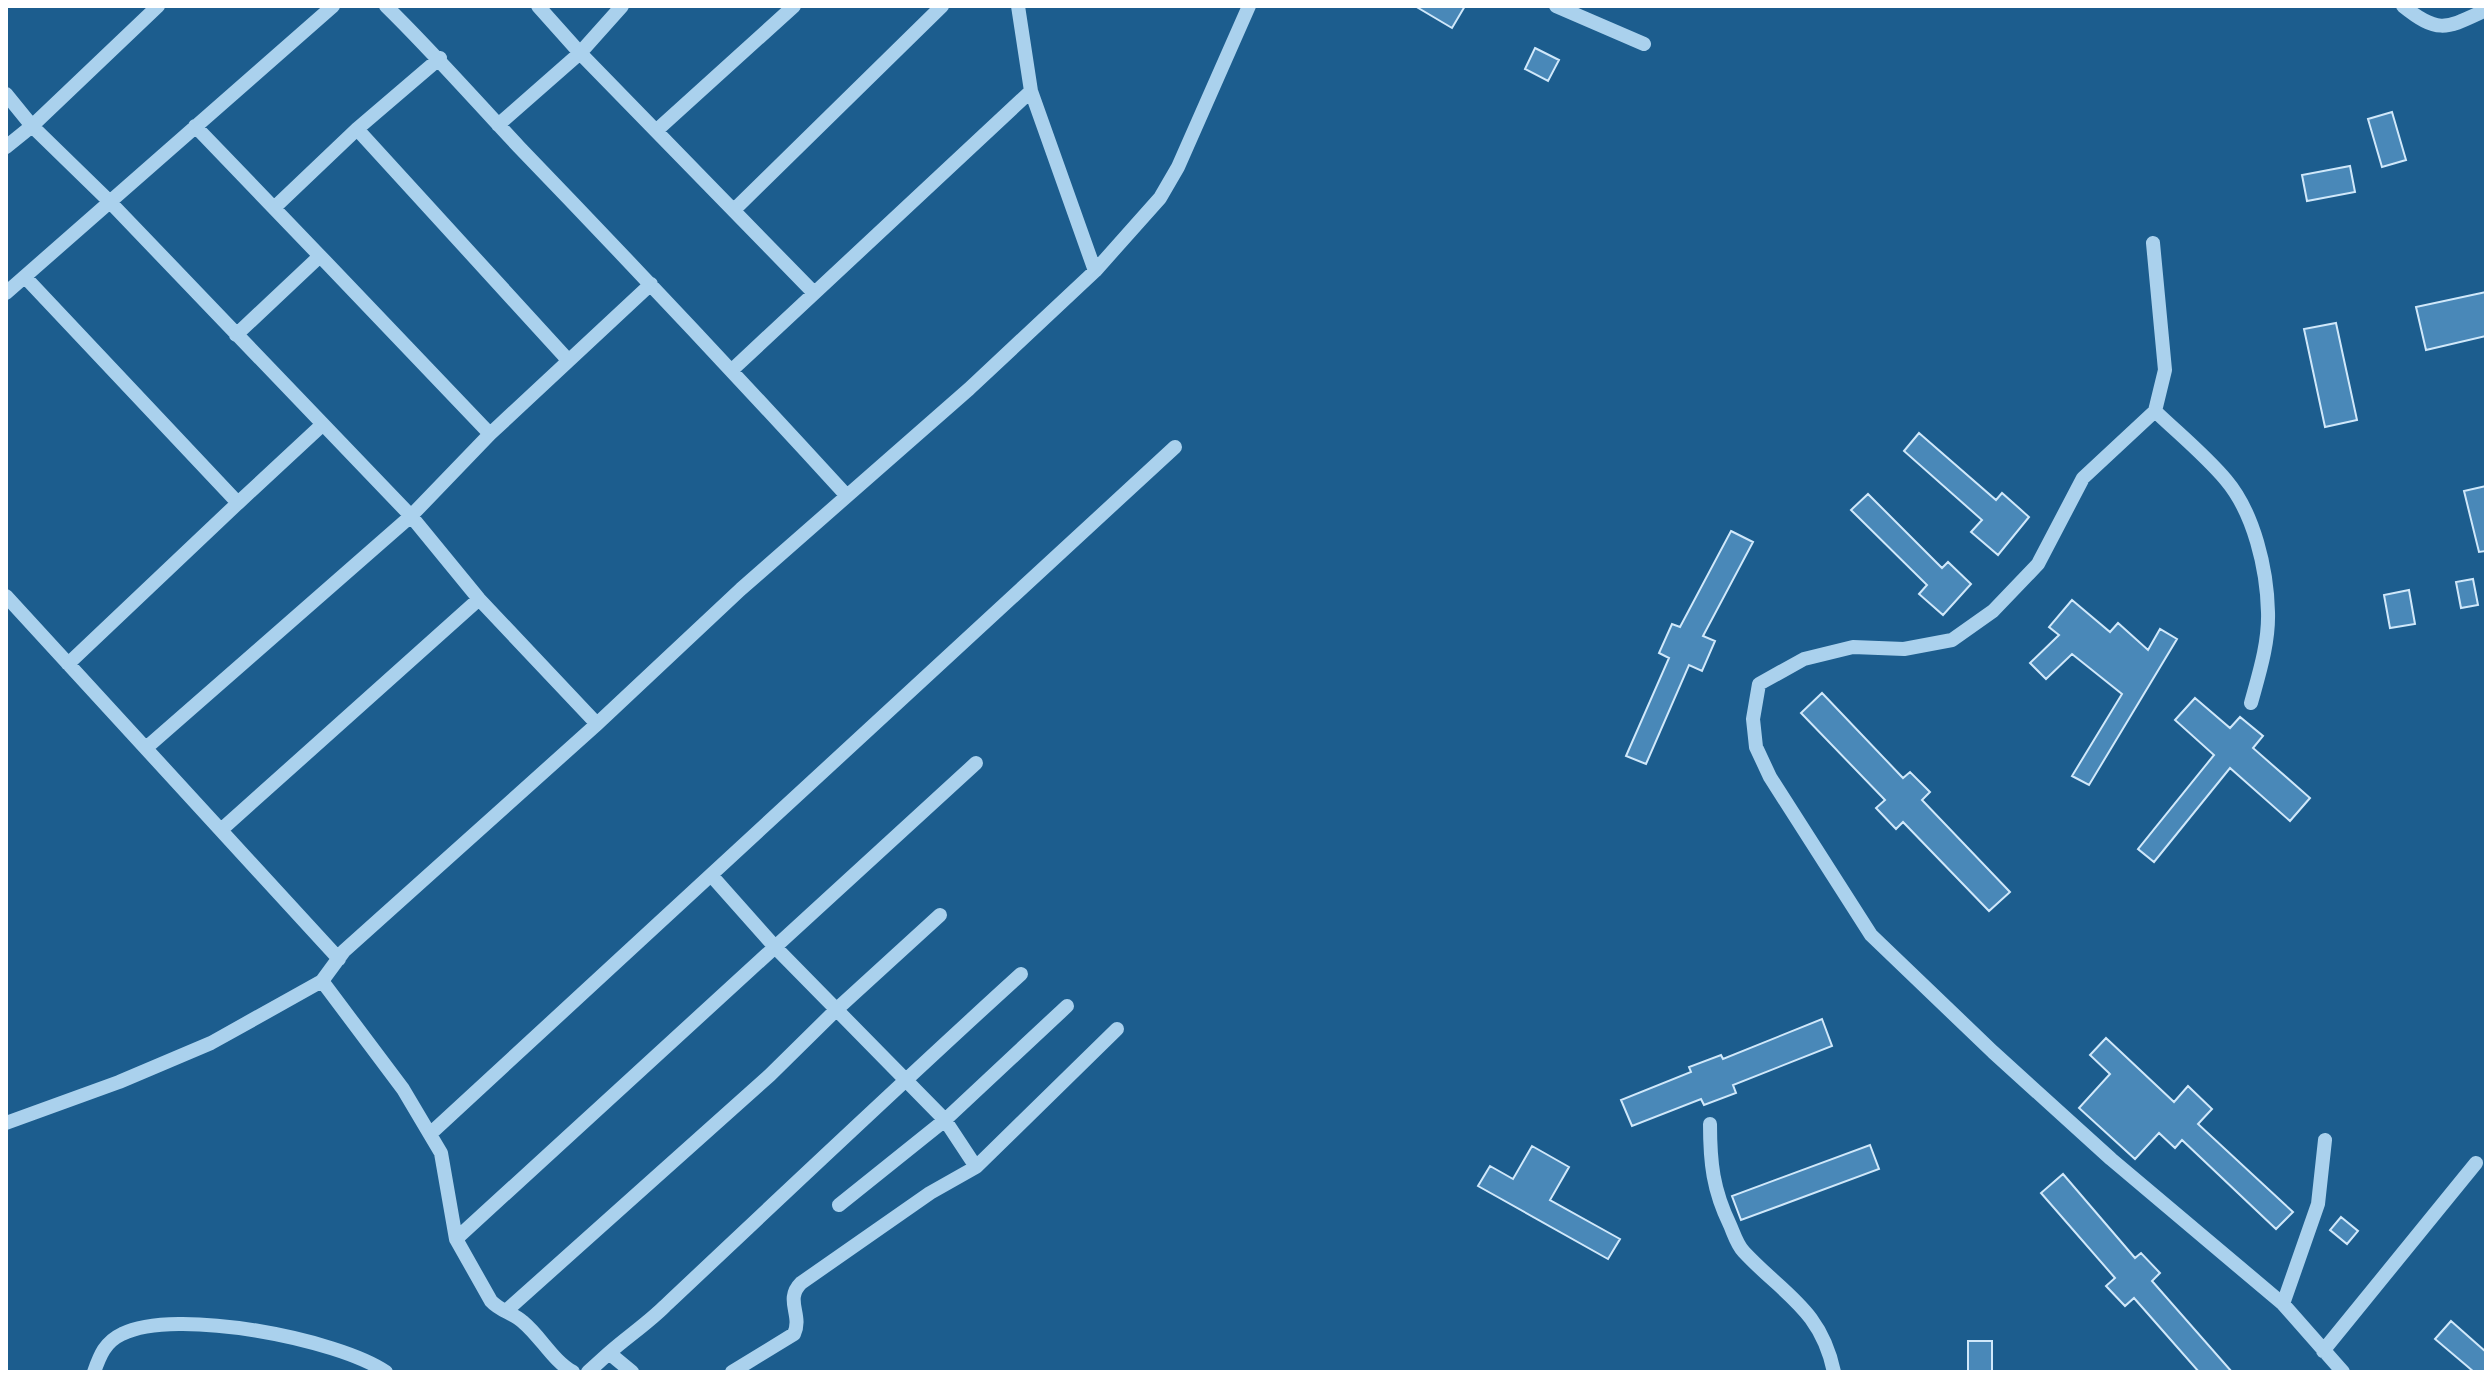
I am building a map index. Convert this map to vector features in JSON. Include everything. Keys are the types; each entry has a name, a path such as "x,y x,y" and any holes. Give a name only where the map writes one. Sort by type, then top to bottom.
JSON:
{"street":[{"path":"6,147 158,6"},
{"path":"6,293 333,6"},
{"path":"386,6 440,58 498,125 732,370 847,496"},
{"path":"538,6 814,293"},
{"path":"498,125 580,53 622,6"},
{"path":"657,130 794,6"},
{"path":"735,209 942,6"},
{"path":"1018,6 1031,91 1095,271"},
{"path":"6,1123 119,1082 211,1043 322,981 339,959 741,589 969,389 1095,271 1160,198 1178,167 1249,6"},
{"path":"1556,6 1644,44"},
{"path":"2403,6 2429,24 2448,27 2486,10"},
{"path":"274,208 357,129 440,58"},
{"path":"732,370 1031,91"},
{"path":"6,94 32,126 109,201 411,516 479,599 597,724"},
{"path":"195,126 490,434"},
{"path":"357,129 568,360"},
{"path":"2153,243 2165,370 2155,411 2083,478 2038,564 1993,611 1952,640 1904,649 1853,647 1804,659 1770,676 1759,684 1756,696 1753,719 1756,747 1770,777 1871,935 2111,1159 2283,1304 2339,1371"},
{"path":"236,335 320,256"},
{"path":"25,277 238,503"},
{"path":"146,748 411,516 490,434 651,284"},
{"path":"2155,411 2227,481 2251,523 2268,613 2262,663 2251,703"},
{"path":"68,664 322,425"},
{"path":"430,1134 1175,447"},
{"path":"6,596 339,959"},
{"path":"221,830 479,599"},
{"path":"456,1239 976,763"},
{"path":"711,875 775,947 945,1120 976,1167"},
{"path":"506,1311 770,1075 940,915"},
{"path":"588,1372 663,1309 1021,974"},
{"path":"322,981 403,1089 441,1153 456,1239 491,1301 524,1323 573,1372"},
{"path":"839,1205 945,1120 1067,1006"},
{"path":"732,1372 794,1334 798,1316 792,1300 801,1283 918,1201 976,1167 1117,1029"},
{"path":"1710,1124 1710,1159 1717,1198 1741,1250 1799,1302 1820,1330 1834,1372"},
{"path":"2283,1304 2318,1204 2325,1140"},
{"path":"2323,1351 2476,1163"},
{"path":"94,1372 103,1348 120,1334 167,1323 242,1329 322,1344 371,1361 386,1372"},
{"path":"609,1353 632,1372"}],"building":[{"path":"1415,6 1465,6 1452,28"},
{"path":"1535,48 1559,60 1548,81 1525,69"},
{"path":"2392,112 2406,160 2382,167 2368,119"},
{"path":"2350,166 2355,192 2307,201 2302,175"},
{"path":"2486,292 2486,336 2426,350 2416,307"},
{"path":"2336,323 2357,420 2325,427 2304,329"},
{"path":"1919,433 1996,500 2002,493 2029,517 1998,555 1971,532 1982,520 1904,451"},
{"path":"2486,486 2486,551 2479,552 2464,491"},
{"path":"1868,494 1942,568 1948,562 1971,584 1943,615 1919,594 1927,585 1851,510"},
{"path":"1731,531 1753,542 1703,636 1715,641 1702,671 1689,665 1646,764 1626,756 1669,658 1659,653 1672,624 1680,627"},
{"path":"2473,579 2478,605 2461,608 2456,582"},
{"path":"2409,590 2415,624 2390,628 2384,595"},
{"path":"2072,600 2110,632 2118,623 2148,650 2160,629 2177,639 2089,785 2072,776 2122,694 2072,654 2046,679 2030,663 2059,635 2049,627"},
{"path":"1822,693 1903,778 1910,772 1930,792 1922,800 2010,892 1989,911 1903,822 1896,829 1876,808 1885,800 1801,713"},
{"path":"2195,698 2230,728 2240,717 2263,736 2253,748 2310,798 2290,821 2230,768 2154,862 2138,849 2214,755 2175,720"},
{"path":"1822,1019 1832,1046 1733,1085 1736,1093 1704,1105 1701,1099 1632,1126 1621,1100 1691,1072 1689,1067 1721,1055 1723,1059"},
{"path":"2106,1038 2174,1102 2188,1086 2212,1109 2198,1124 2293,1212 2276,1229 2182,1140 2175,1148 2159,1133 2135,1159 2079,1108 2110,1074 2090,1055"},
{"path":"1870,1145 1879,1169 1741,1220 1732,1196"},
{"path":"1532,1146 1569,1167 1550,1200 1620,1239 1608,1259 1478,1186 1490,1166 1513,1179"},
{"path":"2063,1174 2135,1258 2141,1253 2160,1273 2152,1281 2232,1372 2199,1372 2134,1298 2125,1306 2106,1286 2115,1278 2041,1193"},
{"path":"2341,1217 2358,1231 2347,1244 2330,1230"},
{"path":"2451,1321 2486,1352 2486,1372 2474,1372 2435,1339"},
{"path":"1968,1341 1992,1341 1992,1372 1968,1372"}]}
